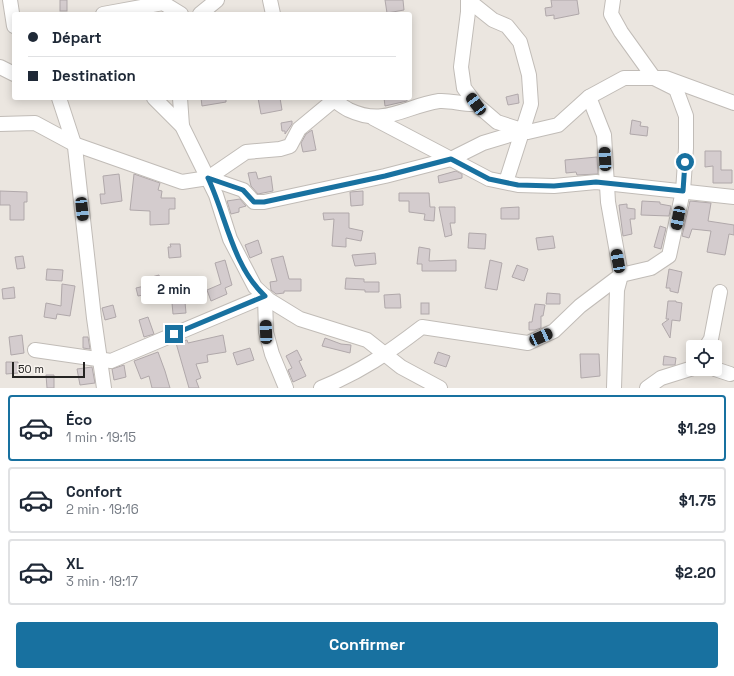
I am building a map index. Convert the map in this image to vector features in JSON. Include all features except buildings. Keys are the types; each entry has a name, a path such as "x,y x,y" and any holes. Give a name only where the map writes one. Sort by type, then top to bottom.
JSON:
{"street":[{"path":"10,0 12,13"},
{"path":"202,12 216,0"},
{"path":"270,0 273,12"},
{"path":"468,0 468,12 461,67 464,88 476,104 497,122 528,132 558,125 589,97 624,78 666,78 734,102"},
{"path":"468,0 492,20 507,26 520,42 529,75 530,104 523,131 506,182"},
{"path":"321,388 352,375 385,356 422,327 528,343 554,331 580,306 621,275 651,268 669,256 683,191 686,148 686,116 676,89 654,78 621,32 611,14 614,0"},
{"path":"118,12 163,6 176,12"},
{"path":"0,67 12,73"},
{"path":"589,97 604,135 607,183 621,275 617,290 614,388"},
{"path":"60,100 74,144 104,388"},
{"path":"156,100 182,126 216,195 230,239 255,287 265,296 300,319 367,340 385,356 401,367 440,388"},
{"path":"180,100 182,126"},
{"path":"0,124 35,123 74,144 182,182 208,178 246,152 280,149 290,146 299,129 332,100"},
{"path":"334,100 349,110 373,118 489,179 518,185 554,186 596,182 734,197"},
{"path":"373,118 392,116 418,106 441,101 476,104"},
{"path":"208,178 243,190 254,202 264,202 385,176 451,159 483,143 523,131"},
{"path":"710,340 720,292"},
{"path":"35,350 100,361 111,361 265,296"},
{"path":"265,296 266,332 272,354 286,388"},
{"path":"648,388 661,378 686,370"},
{"path":"722,371 730,374"}],"route":[{"path":"174,334 265,296 255,287 230,239 216,195 208,178 243,190 254,202 264,202 385,176 451,159 489,179 518,185 554,186 596,182 683,191 685,162"}]}
